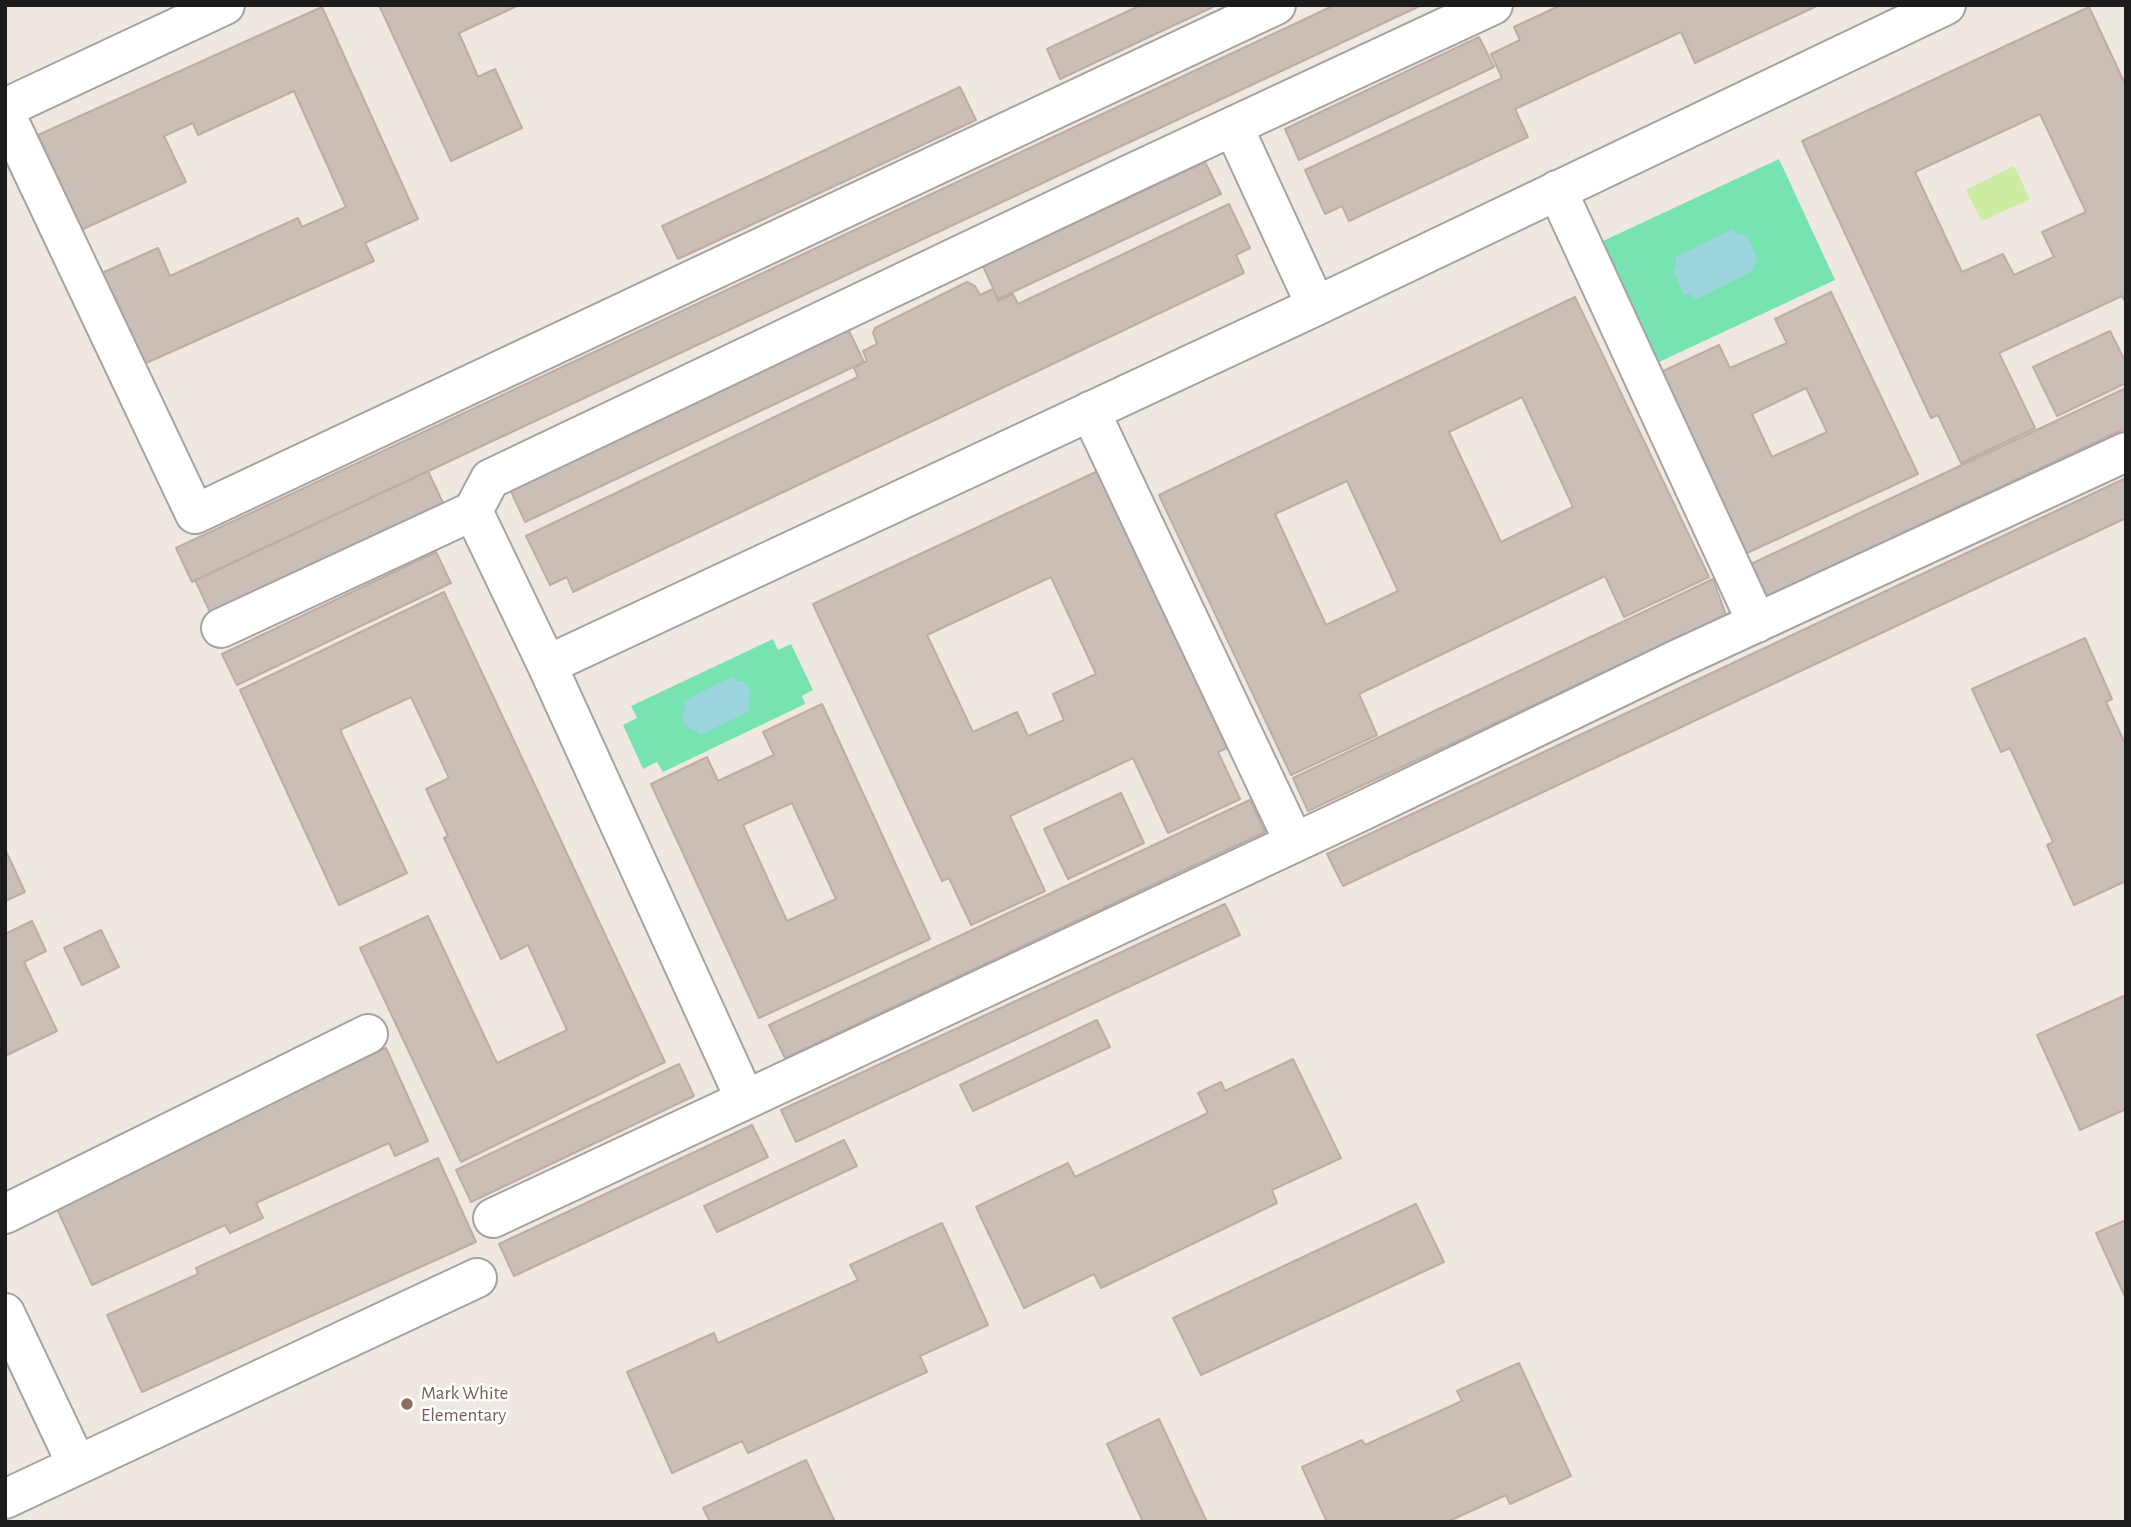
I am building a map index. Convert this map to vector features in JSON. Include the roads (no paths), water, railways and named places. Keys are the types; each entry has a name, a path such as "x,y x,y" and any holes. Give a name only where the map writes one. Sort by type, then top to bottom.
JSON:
{"street":[{"path":"5,108 225,5"},
{"path":"5,113 194,514 1276,5"},
{"path":"221,628 473,511 490,479 1493,5"},
{"path":"547,665 1316,306 1946,5"},
{"path":"1233,126 1316,306"},
{"path":"1557,190 1757,623"},
{"path":"1090,411 1294,842"},
{"path":"493,1218 2126,452"},
{"path":"473,511 547,665 745,1100"},
{"path":"5,1214 368,1034"},
{"path":"5,1499 477,1278"},
{"path":"5,1312 78,1465"}],"water":[{"path":"1733,229 1738,234 1746,235 1757,258 1751,272 1695,300 1690,294 1683,294 1673,270 1676,257"},
{"path":"732,677 748,686 751,695 748,708 750,711 700,735 692,730 682,717 686,705 683,701"}],"place":[{"name":"Mark White Elementary","path":"407,1404"}]}
